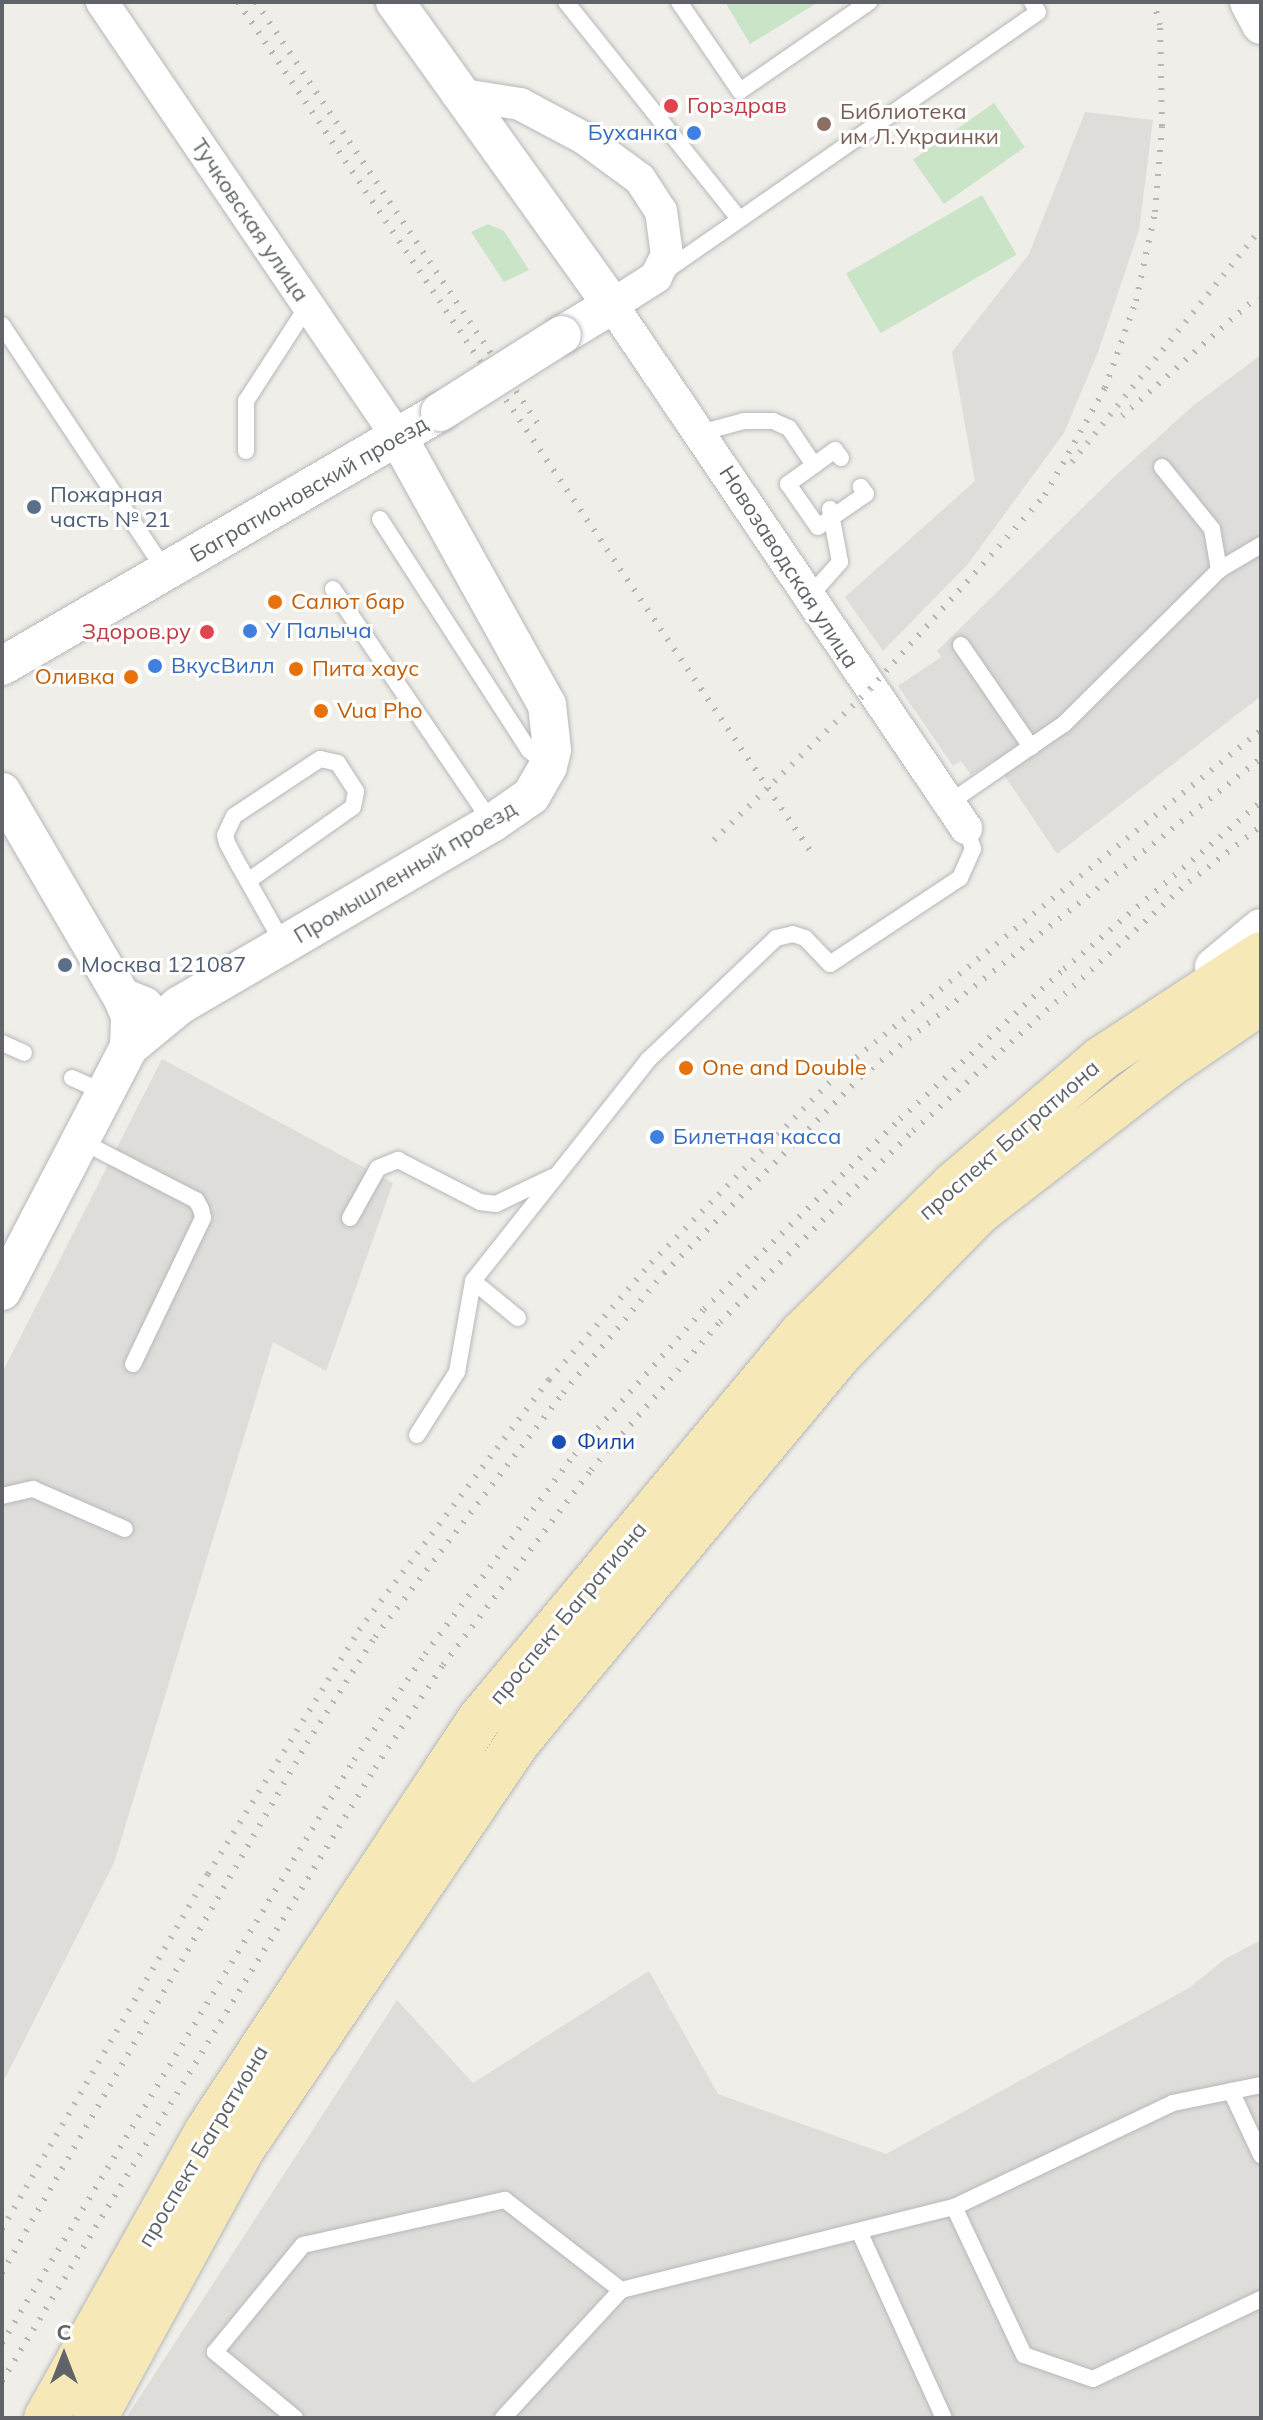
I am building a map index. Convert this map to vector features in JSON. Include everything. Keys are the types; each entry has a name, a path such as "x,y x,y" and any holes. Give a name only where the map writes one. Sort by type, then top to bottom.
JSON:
{"main road":[{"name":"проспект Багратиона","path":"46,2418 207,2131 479,1720 802,1333 954,1184 1102,1058 1261,954"},
{"name":"проспект Багратиона","path":"95,2418 243,2148 517,1743 839,1355 978,1213 1165,1068 1261,1002"}],"street":[{"name":"Тучковская улица","path":"102,2 399,439"},
{"name":"Новозаводская улица","path":"395,2 457,94 559,225 958,815"},
{"path":"457,94 520,104 584,138 640,179 661,211 667,255 656,277 612,305"},
{"name":"Багратионовский проезд","path":"2,666 399,439 612,305"},
{"path":"399,439 547,705 552,750 548,766"},
{"name":"Промышленный проезд","path":"2,1291 83,1142 89,1085 180,1005 492,823 531,796 548,766"},
{"path":"2,792 122,997 130,1016 129,1047"},
{"path":"1102,1058 1261,928"},
{"path":"122,997 155,1009 180,1005"},
{"path":"1165,1068 1261,1016"}],"lane":[{"path":"566,2 739,219"},
{"path":"679,2 740,91 869,2"},
{"path":"656,277 1038,12 1032,2"},
{"path":"246,451 246,401 308,305"},
{"path":"2,325 166,572"},
{"path":"700,433 744,421 773,421 789,428 815,469"},
{"path":"841,458 835,450 815,469 788,484 818,527 848,501 866,494 861,487"},
{"path":"1162,467 1212,529 1219,570"},
{"path":"809,597 840,562 833,512"},
{"path":"380,519 529,750 548,766"},
{"path":"417,1435 457,1372 473,1281 648,1060 742,967 776,938 793,934 830,964 960,878 973,849 958,815 1031,747 1064,724 1219,570 1261,545"},
{"path":"333,589 492,823"},
{"path":"961,645 1031,747"},
{"path":"248,881 353,807 356,791 338,763 320,759 228,825 227,843 248,881 284,945"},
{"path":"2,1043 24,1053"},
{"path":"83,1142 184,1194 201,1209 203,1218 133,1364"},
{"path":"350,1218 378,1168 398,1160 480,1202 496,1204 557,1174"},
{"path":"473,1281 518,1318"},
{"path":"2,1496 33,1489 125,1529"},
{"path":"503,2418 621,2290 954,2207 1173,2103 1261,2085"},
{"path":"1231,2091 1261,2155"},
{"path":"295,2418 215,2352 303,2245 505,2200 621,2290"},
{"path":"954,2207 1024,2355 1093,2379 1261,2299"},
{"path":"859,2231 944,2418"}],"shaded area":[{"path":"1085,112 1153,120 1139,230 1098,352 1064,433 968,564 883,651 845,597 975,481 952,352 1029,254"},
{"path":"1261,355 1261,696 1057,854 994,760 971,775 961,761 953,766 898,686 941,657 937,651 1113,478 1194,405"},
{"path":"162,1059 393,1183 326,1371 273,1342 114,1863 2,2084 2,1373"},
{"path":"1261,1940 1261,2418 126,2418 397,2000 473,2083 649,1971 718,2094 886,2154 1189,1988 1225,1959"}],"green space":[{"path":"725,2 816,2 817,3 750,44"},
{"path":"994,103 1025,147 944,204 913,160"},
{"path":"982,195 1016,255 881,333 846,274"},
{"path":"488,224 504,231 529,270 504,282 471,232"}],"railway":[{"path":"238,2 813,855"},
{"path":"256,2 538,424"},
{"path":"714,840 870,689 1045,495 1105,388 1136,301 1155,212 1162,126 1160,25 1154,2"},
{"path":"1072,462 1261,229"},
{"path":"1122,416 1257,297"},
{"path":"2,2229 208,1874 359,1630 549,1380 651,1263 847,1065 1261,730"},
{"path":"2,2273 307,1743 375,1637 563,1393 664,1273 862,1076 1261,758"},
{"path":"2,2343 354,1760 425,1654 574,1455 704,1309 900,1119 1064,969 1261,802"},
{"path":"2,2381 375,1768 443,1665 591,1470 720,1322 913,1131 1189,882 1261,826"}],"place":[{"name":"Горздрав","path":"671,106"},
{"name":"Библиотека им Л.Украинки","path":"824,124"},
{"name":"Буханка","path":"694,133"},
{"name":"Пожарная часть № 21","path":"34,507"},
{"name":"Салют бар","path":"275,602"},
{"name":"У Палыча","path":"250,631"},
{"name":"Здоров.ру","path":"207,632"},
{"name":"ВкусВилл","path":"155,666"},
{"name":"Пита хаус","path":"296,669"},
{"name":"Оливка","path":"131,677"},
{"name":"Vua Pho","path":"321,711"},
{"name":"Москва 121087","path":"65,965"},
{"name":"One and Double","path":"686,1068"},
{"name":"Билетная касса","path":"657,1137"},
{"name":"Фили","path":"559,1442"}]}
